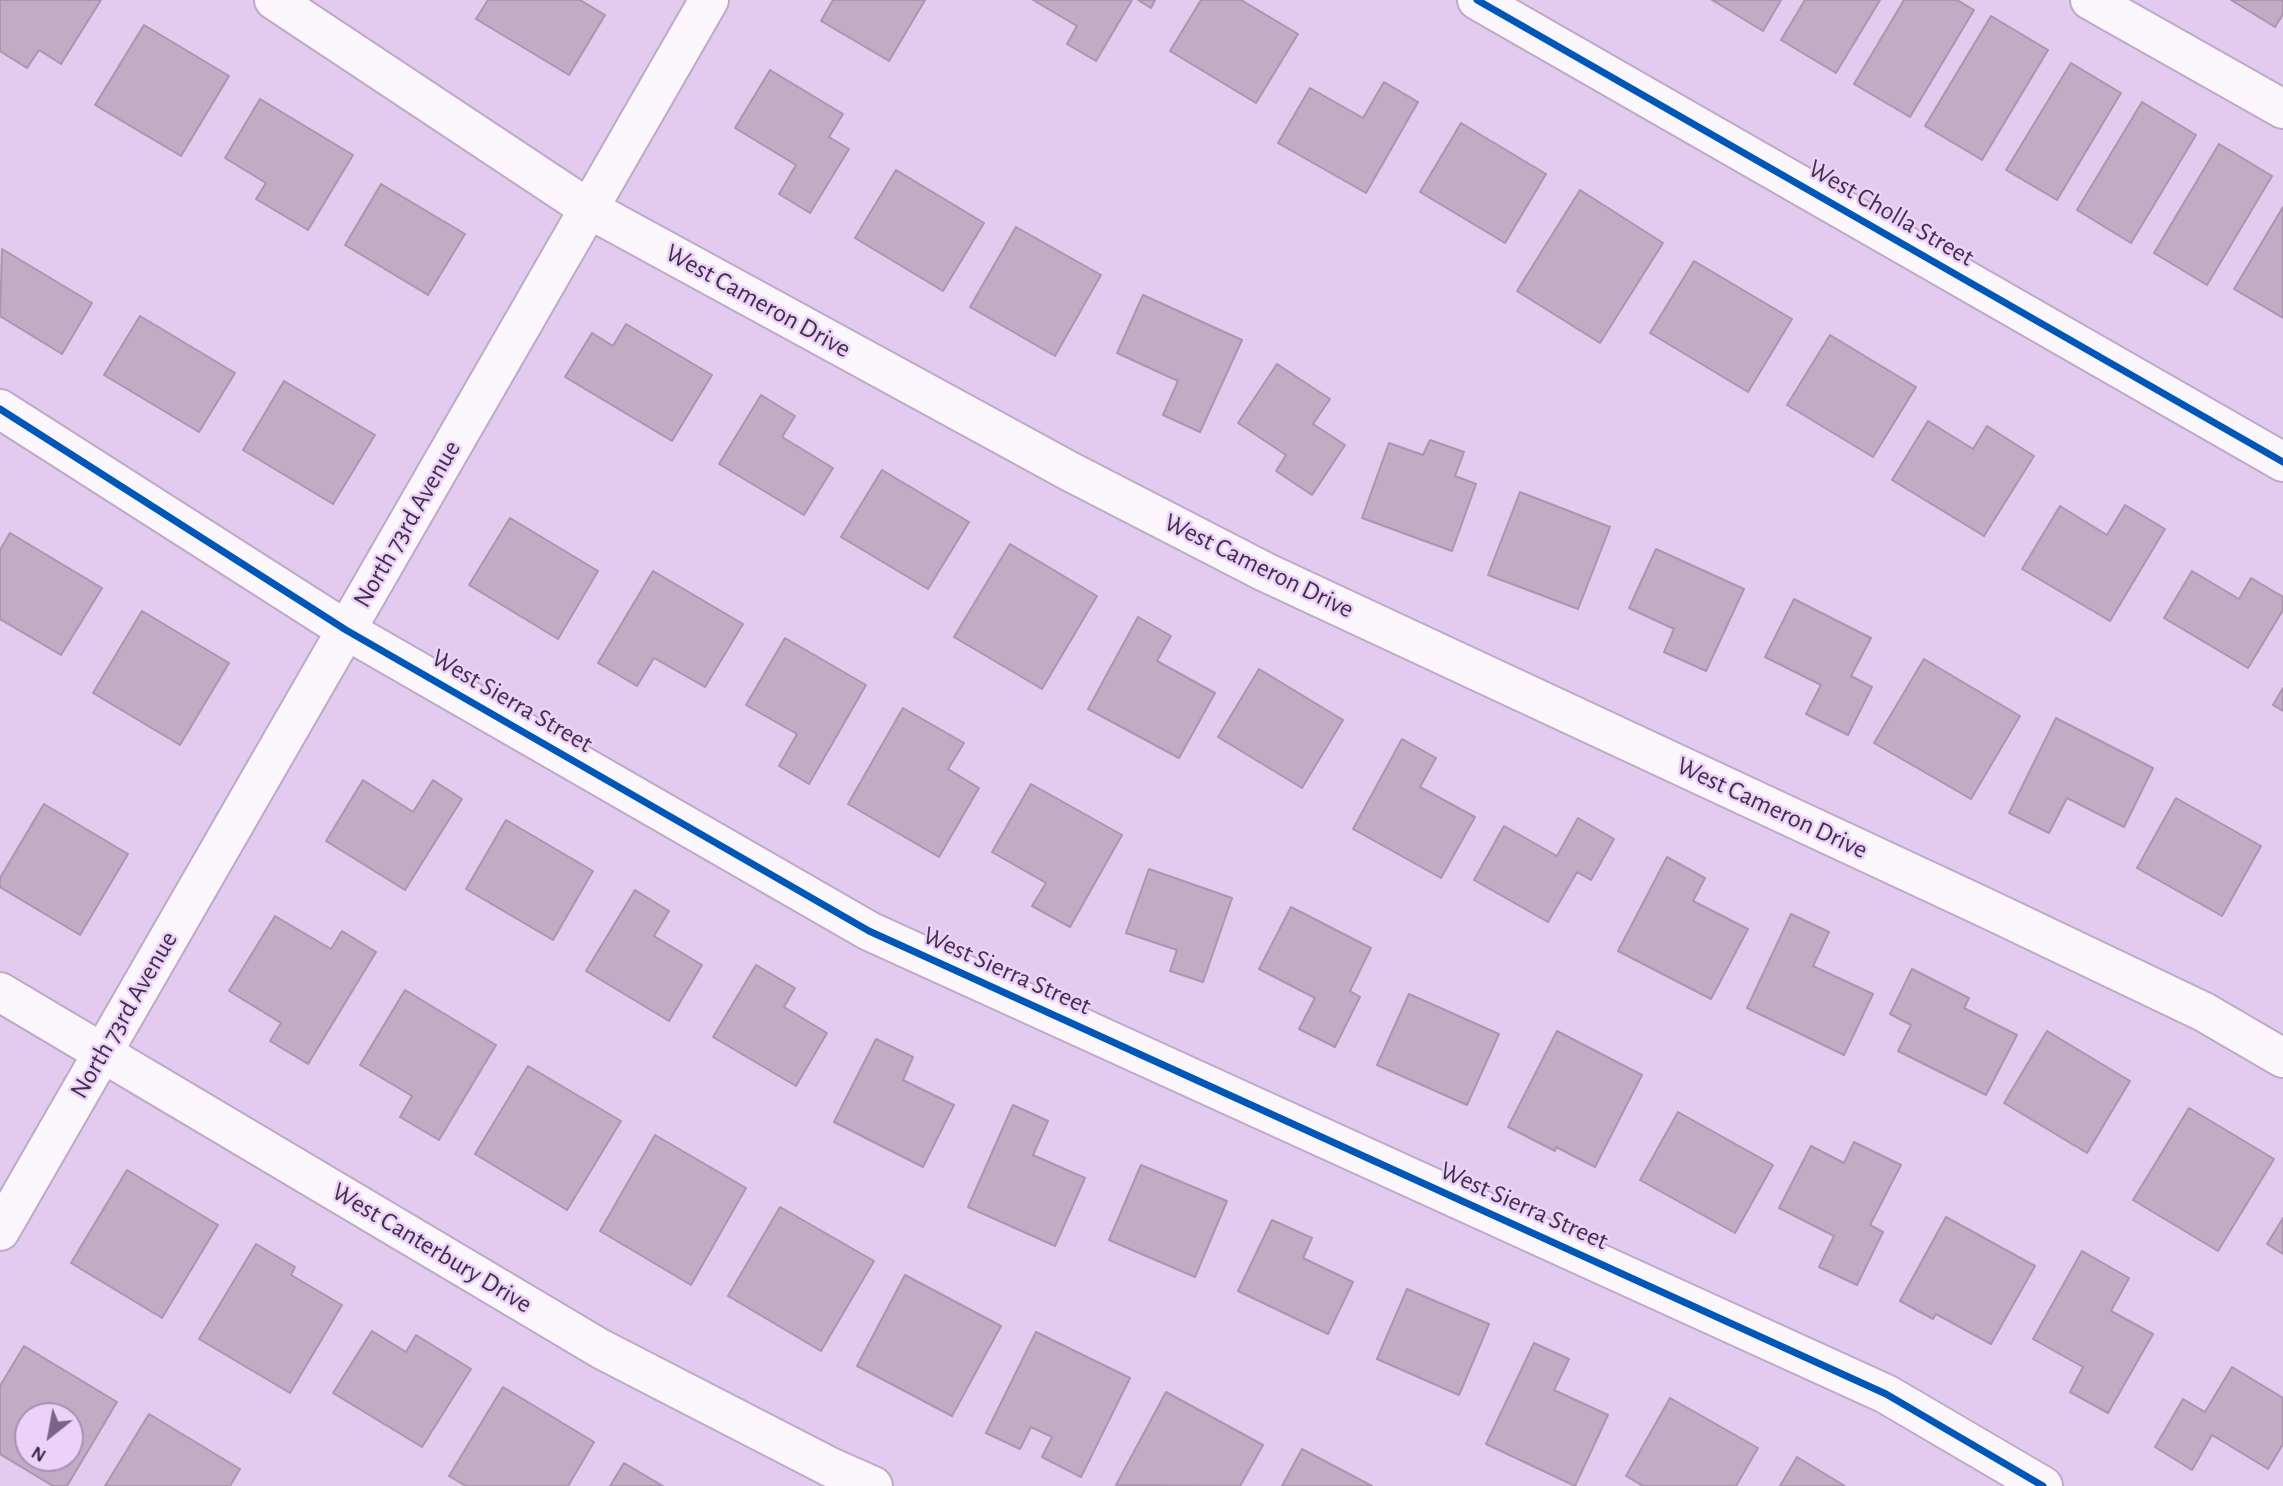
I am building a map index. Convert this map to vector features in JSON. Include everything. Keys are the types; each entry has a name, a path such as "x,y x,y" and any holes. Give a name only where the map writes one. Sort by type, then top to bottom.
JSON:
{"street":[{"name":"West Cameron Drive","path":"274,0 589,208 1069,471 1265,572 2204,1012 2283,1058"},
{"name":"North 73rd Avenue","path":"0,1231 709,0"},
{"name":"West Cholla Street","path":"1477,0 2283,462"},
{"path":"2090,0 2283,109"},
{"name":"West Sierra Street","path":"0,409 346,630 869,931 1886,1394 2043,1486"},
{"name":"West Canterbury Drive","path":"0,992 601,1349 830,1467 873,1486"}],"building":[{"path":"0,0 101,0 61,64 39,50 27,68 0,51"},
{"path":"488,0 580,0 605,15 569,75 476,19"},
{"path":"833,0 925,0 889,61 821,21"},
{"path":"1033,0 1132,0 1096,61 1067,44 1077,26"},
{"path":"1138,0 1155,0 1151,8"},
{"path":"1201,0 1241,0 1298,34 1256,103 1170,51"},
{"path":"1712,0 1781,0 1763,31"},
{"path":"1805,0 1880,0 1836,73 1781,40"},
{"path":"1904,0 1957,0 1974,10 1910,117 1854,84"},
{"path":"2231,0 2283,0 2283,14 2275,27"},
{"path":"1991,16 2048,50 1982,160 1925,126"},
{"path":"144,25 229,76 181,156 95,105"},
{"path":"2071,63 2121,93 2057,200 2006,170"},
{"path":"770,70 843,114 829,137 849,149 810,213 779,194 796,165 735,128"},
{"path":"1384,82 1418,102 1366,193 1278,143 1310,88 1363,118"},
{"path":"260,99 353,155 308,230 256,199 266,183 225,158"},
{"path":"2142,102 2196,135 2131,243 2077,210"},
{"path":"1461,123 1546,174 1505,243 1420,192"},
{"path":"2219,144 2272,176 2207,285 2154,253"},
{"path":"896,170 984,223 943,291 855,238"},
{"path":"381,184 465,234 428,295 345,245"},
{"path":"1580,190 1663,243 1600,343 1517,291"},
{"path":"2283,207 2283,318 2234,289"},
{"path":"1016,227 1101,275 1055,356 970,307"},
{"path":"2,249 92,303 62,354 0,316"},
{"path":"1694,261 1792,319 1748,392 1650,333"},
{"path":"1143,295 1242,340 1200,432 1163,415 1178,381 1117,353"},
{"path":"140,316 235,373 199,432 104,375"},
{"path":"626,324 712,375 672,441 565,377 592,333 613,346"},
{"path":"1830,335 1916,387 1873,457 1787,405"},
{"path":"1277,364 1330,399 1313,424 1345,445 1312,495 1276,471 1286,455 1238,423"},
{"path":"284,381 375,435 333,504 243,450"},
{"path":"761,395 795,416 782,437 833,468 804,515 719,464"},
{"path":"1928,421 1973,449 1987,426 2034,456 1984,536 1892,480"},
{"path":"1430,440 1464,452 1455,476 1476,484 1452,551 1362,518 1389,443 1423,455"},
{"path":"882,470 969,522 928,589 841,537"},
{"path":"1520,492 1610,527 1578,609 1488,575"},
{"path":"2125,505 2165,529 2110,621 2022,569 2060,506 2107,535"},
{"path":"510,518 598,571 558,639 469,585"},
{"path":"10,533 102,588 61,655 0,619 0,550"},
{"path":"1010,544 1097,596 1042,689 954,637"},
{"path":"1656,549 1744,589 1706,671 1664,652 1674,629 1629,608"},
{"path":"653,571 743,624 705,687 654,658 637,686 598,663"},
{"path":"2192,571 2239,599 2251,578 2283,597 2283,610 2248,668 2164,618"},
{"path":"1794,599 1871,638 1851,676 1872,687 1848,735 1806,714 1821,685 1765,657"},
{"path":"142,611 229,663 180,745 93,693"},
{"path":"1138,617 1171,636 1157,661 1215,693 1179,758 1088,709"},
{"path":"785,638 866,685 809,784 779,766 797,734 746,705"},
{"path":"1924,659 2020,716 1971,799 1874,743"},
{"path":"1259,669 1343,720 1302,788 1218,737"},
{"path":"2283,688 2283,711 2273,705"},
{"path":"903,708 964,743 948,769 979,788 939,857 848,804"},
{"path":"2056,718 2153,768 2124,827 2067,798 2049,833 2009,813"},
{"path":"1402,739 1436,758 1420,787 1475,817 1441,878 1353,829"},
{"path":"363,780 413,812 433,780 462,799 405,890 326,841"},
{"path":"1031,784 1122,835 1070,927 1032,906 1046,883 992,852"},
{"path":"2176,798 2261,846 2222,916 2137,868"},
{"path":"44,804 128,854 80,935 0,887 0,878"},
{"path":"1578,818 1614,839 1591,880 1577,872 1548,922 1474,880 1504,826 1557,856"},
{"path":"506,820 593,871 553,940 466,889"},
{"path":"1667,857 1705,878 1693,901 1748,929 1711,999 1618,951"},
{"path":"1149,869 1232,898 1203,982 1170,971 1177,950 1126,933"},
{"path":"635,890 669,911 654,936 702,965 669,1021 586,971"},
{"path":"1291,907 1371,948 1350,991 1360,997 1335,1047 1299,1029 1315,998 1259,969"},
{"path":"1791,914 1829,932 1813,966 1873,994 1844,1055 1747,1008"},
{"path":"275,916 331,949 342,931 376,952 308,1064 270,1041 281,1023 229,991"},
{"path":"756,965 795,988 784,1007 827,1033 796,1086 713,1037"},
{"path":"1912,969 1969,998 1964,1008 2017,1035 1986,1095 1898,1051 1911,1025 1890,1014"},
{"path":"405,990 496,1045 439,1140 400,1117 412,1096 360,1065"},
{"path":"1409,994 1499,1034 1467,1105 1377,1065"},
{"path":"1557,1031 1642,1075 1595,1167 1556,1147 1555,1151 1508,1127"},
{"path":"2047,1031 2130,1081 2087,1153 2004,1103"},
{"path":"876,1039 913,1057 903,1080 954,1105 923,1167 834,1122"},
{"path":"528,1066 621,1121 567,1210 475,1154"},
{"path":"1013,1105 1048,1121 1033,1155 1085,1178 1055,1246 968,1207"},
{"path":"2189,1108 2274,1159 2218,1251 2133,1200"},
{"path":"1678,1112 1773,1165 1735,1233 1640,1180"},
{"path":"655,1135 746,1188 691,1285 600,1231"},
{"path":"1854,1142 1901,1165 1870,1225 1883,1232 1857,1285 1819,1267 1834,1236 1779,1208 1811,1146 1844,1163"},
{"path":"1141,1165 1227,1201 1195,1277 1109,1240"},
{"path":"127,1170 218,1225 162,1318 71,1263"},
{"path":"780,1207 874,1261 821,1351 728,1296"},
{"path":"1946,1217 2035,1266 1991,1344 1936,1314 1933,1319 1900,1301"},
{"path":"2283,1218 2283,1254 2267,1244"},
{"path":"1272,1220 1312,1238 1303,1258 1353,1282 1328,1334 1238,1291"},
{"path":"256,1244 295,1267 291,1275 342,1305 290,1393 199,1339"},
{"path":"2082,1251 2129,1278 2111,1311 2153,1334 2108,1413 2070,1392 2083,1367 2033,1339"},
{"path":"905,1275 1001,1326 952,1416 857,1366"},
{"path":"1407,1289 1489,1324 1459,1395 1377,1359"},
{"path":"372,1331 406,1352 416,1335 471,1369 422,1447 333,1393"},
{"path":"1036,1332 1130,1378 1081,1477 1042,1457 1052,1437 1031,1427 1020,1449 986,1433"},
{"path":"1534,1343 1569,1359 1554,1390 1608,1415 1575,1486 1486,1444"},
{"path":"24,1346 117,1402 84,1457 84,1402 14,1402 14,1462 0,1454 0,1386"},
{"path":"2232,1367 2283,1398 2283,1444 2268,1469 2212,1435 2192,1470 2155,1447 2183,1399 2205,1412"},
{"path":"503,1387 594,1442 568,1486 466,1486 449,1476"},
{"path":"1166,1392 1263,1445 1240,1486 1116,1485"},
{"path":"1670,1398 1758,1448 1736,1486 1643,1486 1626,1476"},
{"path":"149,1414 240,1469 230,1486 105,1486"},
{"path":"1302,1449 1372,1486 1282,1486"},
{"path":"1797,1457 1845,1486 1780,1486"},
{"path":"624,1463 663,1486 610,1486"},
{"path":"30,1472 75,1472 67,1486 53,1486"}],"cycle path":[{"path":"1477,0 2283,462"},
{"path":"0,409 346,630 869,931 1886,1394 2043,1486"}]}
